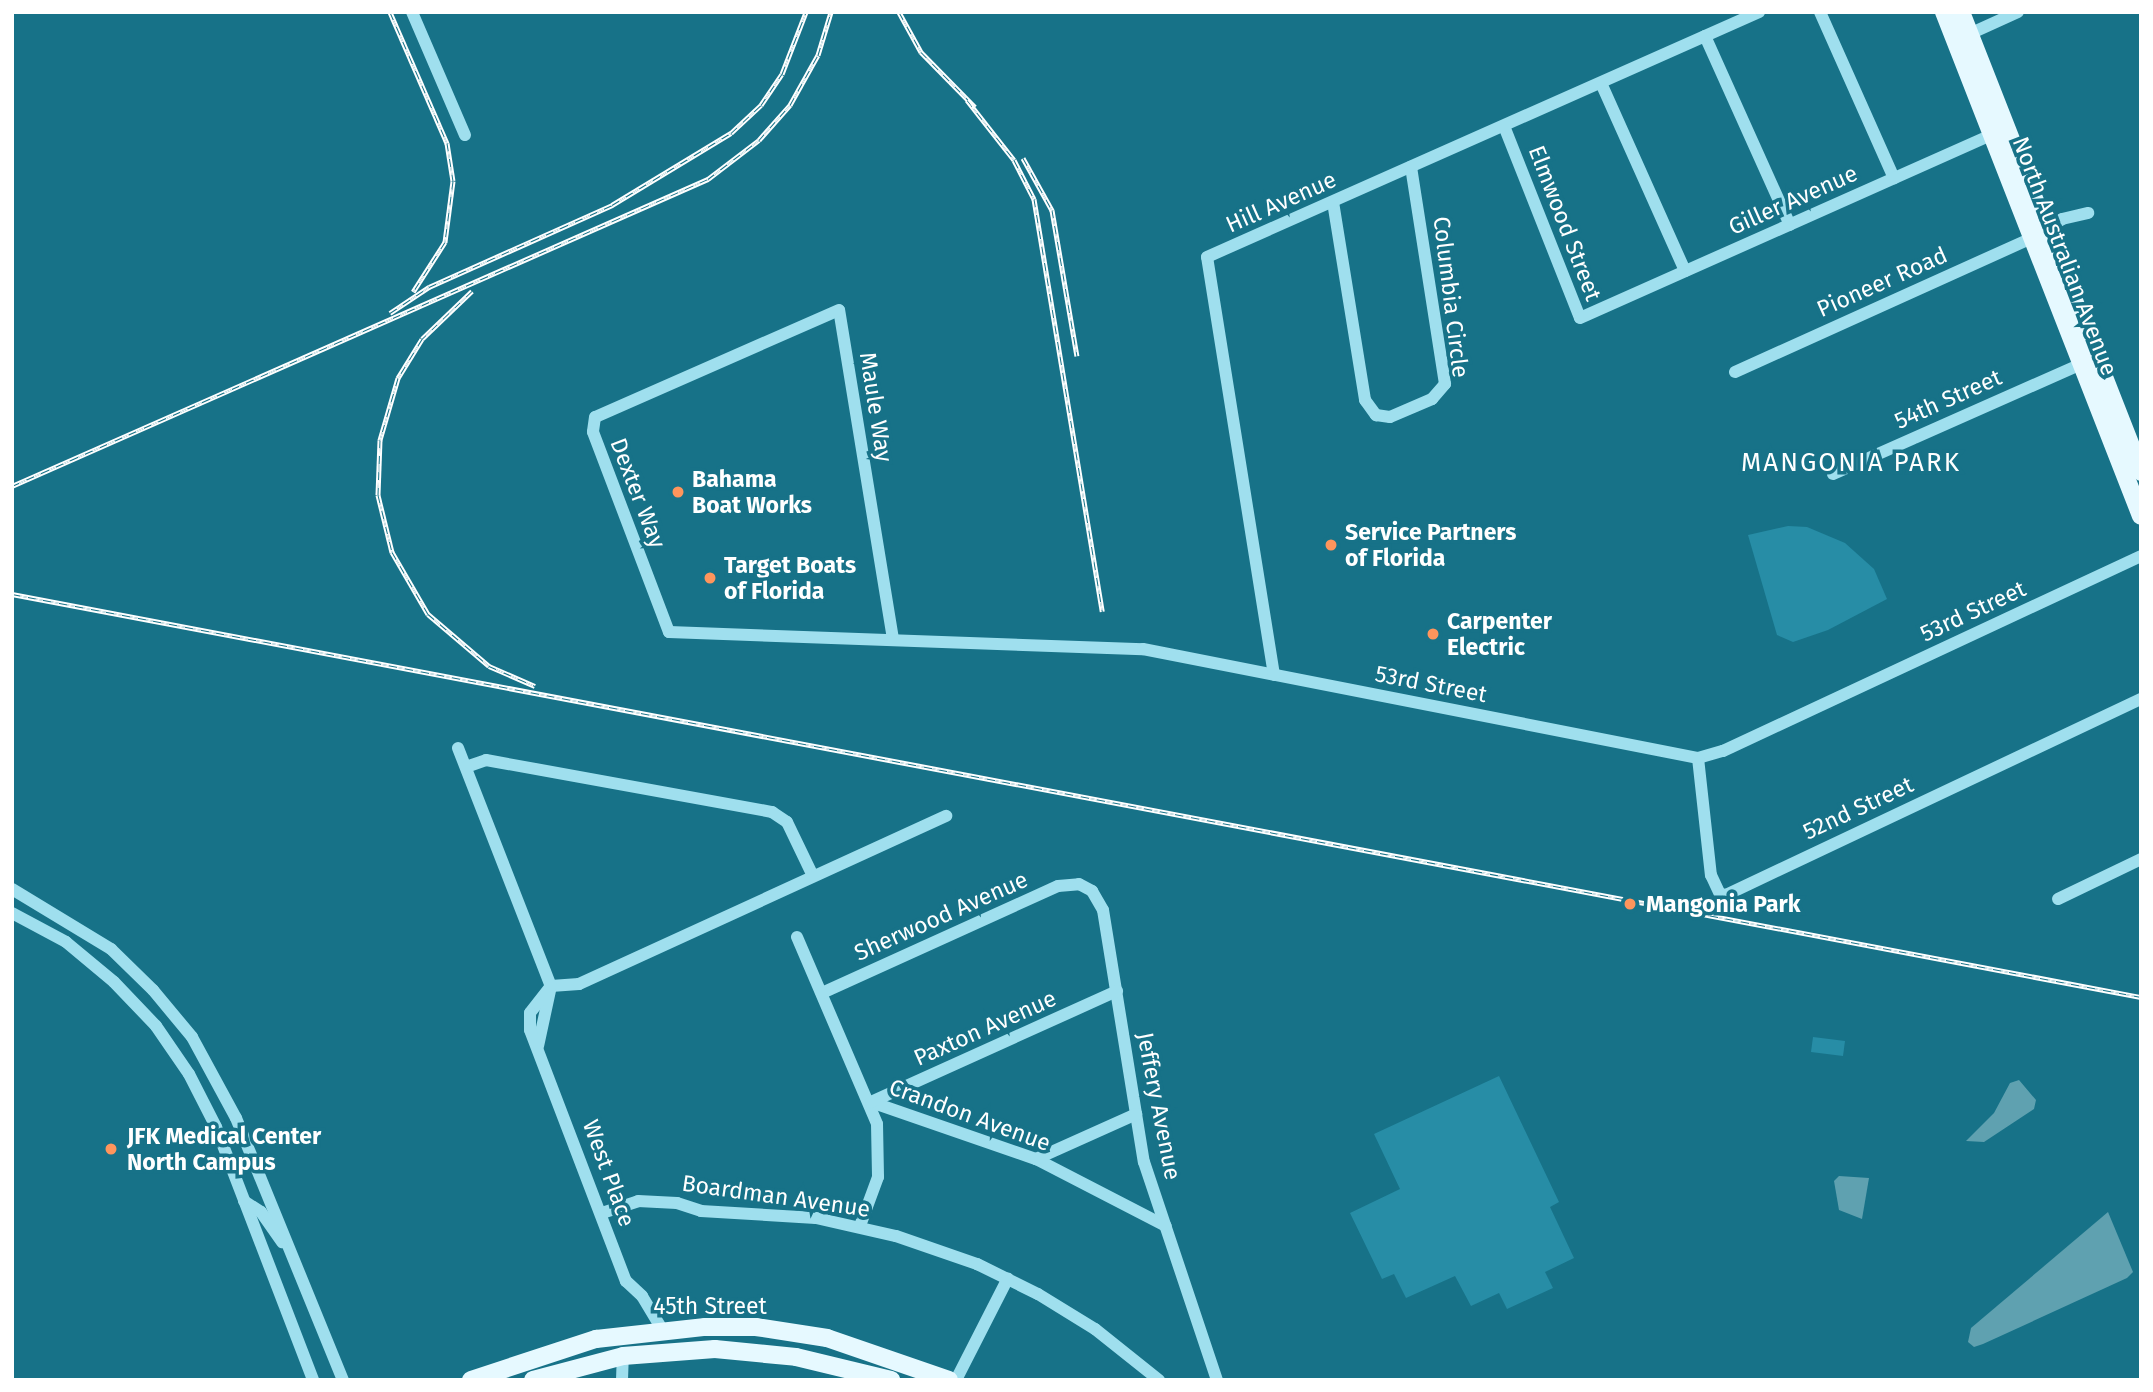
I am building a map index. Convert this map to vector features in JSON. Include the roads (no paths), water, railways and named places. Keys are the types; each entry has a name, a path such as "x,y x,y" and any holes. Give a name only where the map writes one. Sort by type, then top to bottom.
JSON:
{"main road":[{"name":"North Australian Avenue","path":"1944,12 1962,37 2039,234 2141,472"},
{"name":"North Australian Avenue","path":"1961,12 1962,37"},
{"name":"North Australian Avenue","path":"2039,234 2081,365 2141,516"},
{"name":"45th Street","path":"471,1380 560,1348 650,1330 756,1327 827,1338 949,1380"},
{"path":"626,1372 630,1340 650,1330"},
{"name":"45th Street","path":"533,1380 626,1372 685,1350 757,1351 891,1380"}],"street":[{"path":"412,12 465,135"},
{"name":"Hill Avenue","path":"1274,675 1207,257 1759,12"},
{"path":"1820,12 1894,178"},
{"path":"1962,37 2018,12"},
{"path":"1705,36 1790,225"},
{"path":"1601,83 1685,271"},
{"name":"Elmwood Street","path":"1504,126 1580,318 1597,311"},
{"name":"Giller Avenue","path":"1597,311 1999,131"},
{"name":"Columbia Circle","path":"1333,202 1365,400 1371,411 1390,417 1432,399 1445,384 1411,167"},
{"name":"Pioneer Road","path":"1735,372 2039,234"},
{"name":"Maule Way","path":"719,361 839,310 893,639"},
{"name":"Dexter Way","path":"669,632 592,423 600,412 719,361"},
{"name":"54th Street","path":"1833,474 2081,365"},
{"name":"53rd Street","path":"669,632 1143,649 1698,758 1724,751 2141,556"},
{"name":"52nd Street","path":"1698,758 1711,875 1720,894 1726,895 2141,699"},
{"path":"458,748 551,986 549,1007 556,1015 551,1028 539,1041"},
{"path":"466,767 486,760 772,812 787,822 813,876"},
{"path":"551,986 579,984 946,816"},
{"path":"2058,899 2141,859"},
{"name":"Jeffery Avenue","path":"1079,884 1101,903 1144,1162 1217,1380"},
{"name":"Sherwood Avenue","path":"822,993 1058,886 1079,884"},
{"path":"12,889 111,949 173,1013 223,1090 344,1380"},
{"path":"12,913 66,942 94,965 156,1026 205,1101 313,1380"},
{"path":"797,937 871,1102 880,1157 874,1196 860,1227"},
{"name":"West Place","path":"551,986 530,1013 530,1030 539,1041 626,1281 650,1309 650,1330"},
{"name":"Paxton Avenue","path":"871,1102 1117,992"},
{"name":"Crandon Avenue","path":"871,1102 1036,1159 1166,1226"},
{"path":"1036,1159 1136,1114"},
{"path":"244,1201 261,1212 295,1260"},
{"name":"Boardman Avenue","path":"602,1213 638,1201 860,1227 932,1247 1007,1278 1095,1329 1159,1380"},
{"path":"956,1380 1007,1278"}],"railway":[{"path":"390,12 447,143 453,181 445,242 413,292"},
{"path":"390,313 429,287 612,205 731,133 761,105 782,74 806,12"},
{"path":"12,486 708,179 759,140 790,105 818,55 831,12"},
{"path":"899,12 921,52 975,107"},
{"path":"967,100 1014,160 1034,199 1102,611"},
{"path":"1023,158 1052,210 1077,356"},
{"path":"472,291 422,339 398,378 380,440 378,495 392,552 428,614 489,666 535,686"},
{"path":"12,594 2141,997"}],"place":[{"name":"Bahama Boat Works","path":"678,492"},
{"name":"Service Partners of Florida","path":"1331,545"},
{"name":"Target Boats of Florida","path":"710,578"},
{"name":"Carpenter Electric","path":"1433,634"},
{"name":"Mangonia Park","path":"1630,904"},
{"name":"JFK Medical Center North Campus","path":"111,1149"}],"district":[{"name":"MANGONIA PARK","path":"1851,463"}]}
